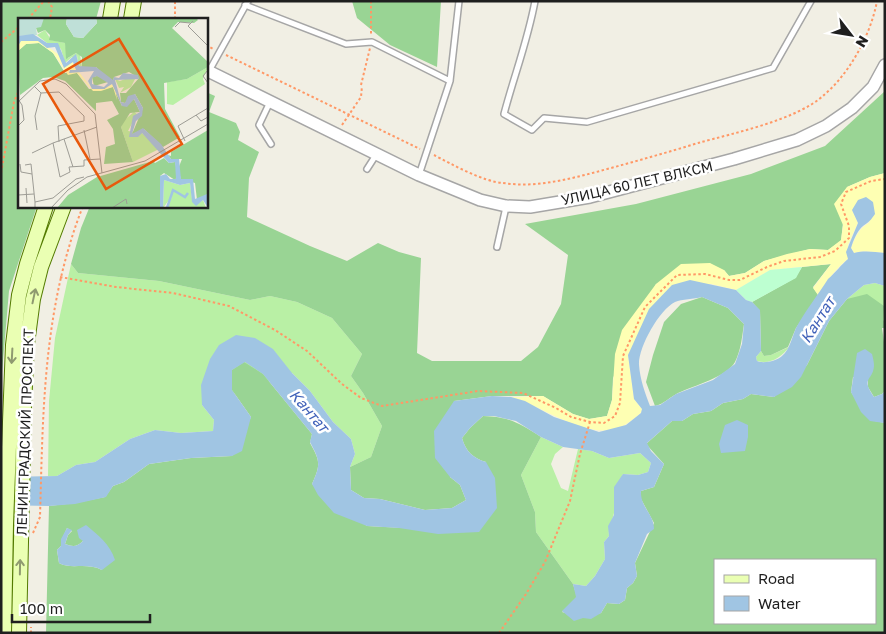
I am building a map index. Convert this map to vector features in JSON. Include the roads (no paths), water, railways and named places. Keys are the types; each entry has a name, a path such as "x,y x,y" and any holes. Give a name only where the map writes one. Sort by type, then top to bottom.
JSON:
{"main road":[{"path":"110,18 113,1"},
{"path":"131,18 134,1"},
{"name":"ЛЕНИНГРАДСКИЙ ПРОСПЕКТ","path":"4,633 13,345 19,295 45,208"},
{"name":"ЛЕНИНГРАДСКИЙ ПРОСПЕКТ","path":"19,633 22,466 27,344 33,299 41,267 63,208"}],"street":[{"name":"УЛИЦА 60 ЛЕТ ВЛКСМ","path":"208,71 419,175 480,200 506,206 530,207 590,197 734,159 797,140 826,126 852,108 873,87 885,65"}],"lane":[{"path":"419,175 450,81 459,1"},
{"path":"535,1 530,30 516,70 504,114 532,130 544,118 587,122 773,68 811,1"},
{"path":"208,69 247,3 346,44 372,42 450,81"},
{"path":"270,102 259,125 271,144"},
{"path":"367,169 377,155"},
{"path":"497,246 506,206"}],"water":[{"name":"Кантат","path":"866,197 873,202 875,214 859,231 851,248 854,253 866,251 885,253 885,286 875,283 864,285 847,299 829,321 801,377 792,387 774,397 751,394 743,399 723,403 711,411 693,414 682,421 672,421 647,443 651,451 664,464 654,487 641,491 641,497 652,519 654,529 647,534 635,563 637,576 627,588 625,600 619,604 607,603 601,613 591,619 583,618 574,621 562,611 576,597 573,584 586,586 595,576 605,559 604,542 609,536 608,526 614,515 614,487 623,474 638,475 648,472 651,463 640,453 609,458 592,451 563,447 541,437 516,421 494,416 483,416 462,438 468,451 477,459 486,462 495,478 497,508 479,532 438,534 399,528 367,526 334,513 318,495 312,484 317,472 318,463 310,442 312,434 263,374 245,362 232,370 232,390 251,417 242,451 232,456 191,458 149,464 124,482 113,486 106,497 75,504 49,506 1,505 1,477 57,476 76,465 95,462 130,439 155,430 181,433 213,431 214,420 202,405 201,385 210,359 219,345 236,335 255,338 273,349 292,373 310,391 333,422 351,439 355,454 350,467 351,490 364,498 380,499 425,510 452,508 466,500 460,485 450,477 435,458 434,431 454,401 492,396 511,397 525,401 554,417 599,432 626,425 641,413 642,409 634,399 628,355 649,309 672,285 690,280 736,290 746,300 752,302 760,310 761,351 756,357 757,361 773,361 782,356 787,350 796,328 828,279 848,259 846,252 858,223 852,210 858,200","holes":["702,297 728,308 744,324 742,344 735,364 713,380 676,394 660,405 650,406 640,375 639,365 642,349 662,313 675,302"]},
{"path":"865,349 872,354 874,363 873,371 868,380 870,391 874,397 885,391 884,423 870,421 861,412 851,392 857,353"},
{"path":"737,420 748,425 745,451 721,453 719,444 725,425"},
{"path":"86,525 99,536 113,554 115,560 102,570 59,563 57,550 61,546 61,539 67,528 72,530 65,544 75,546 83,541 79,538 77,530"}]}
